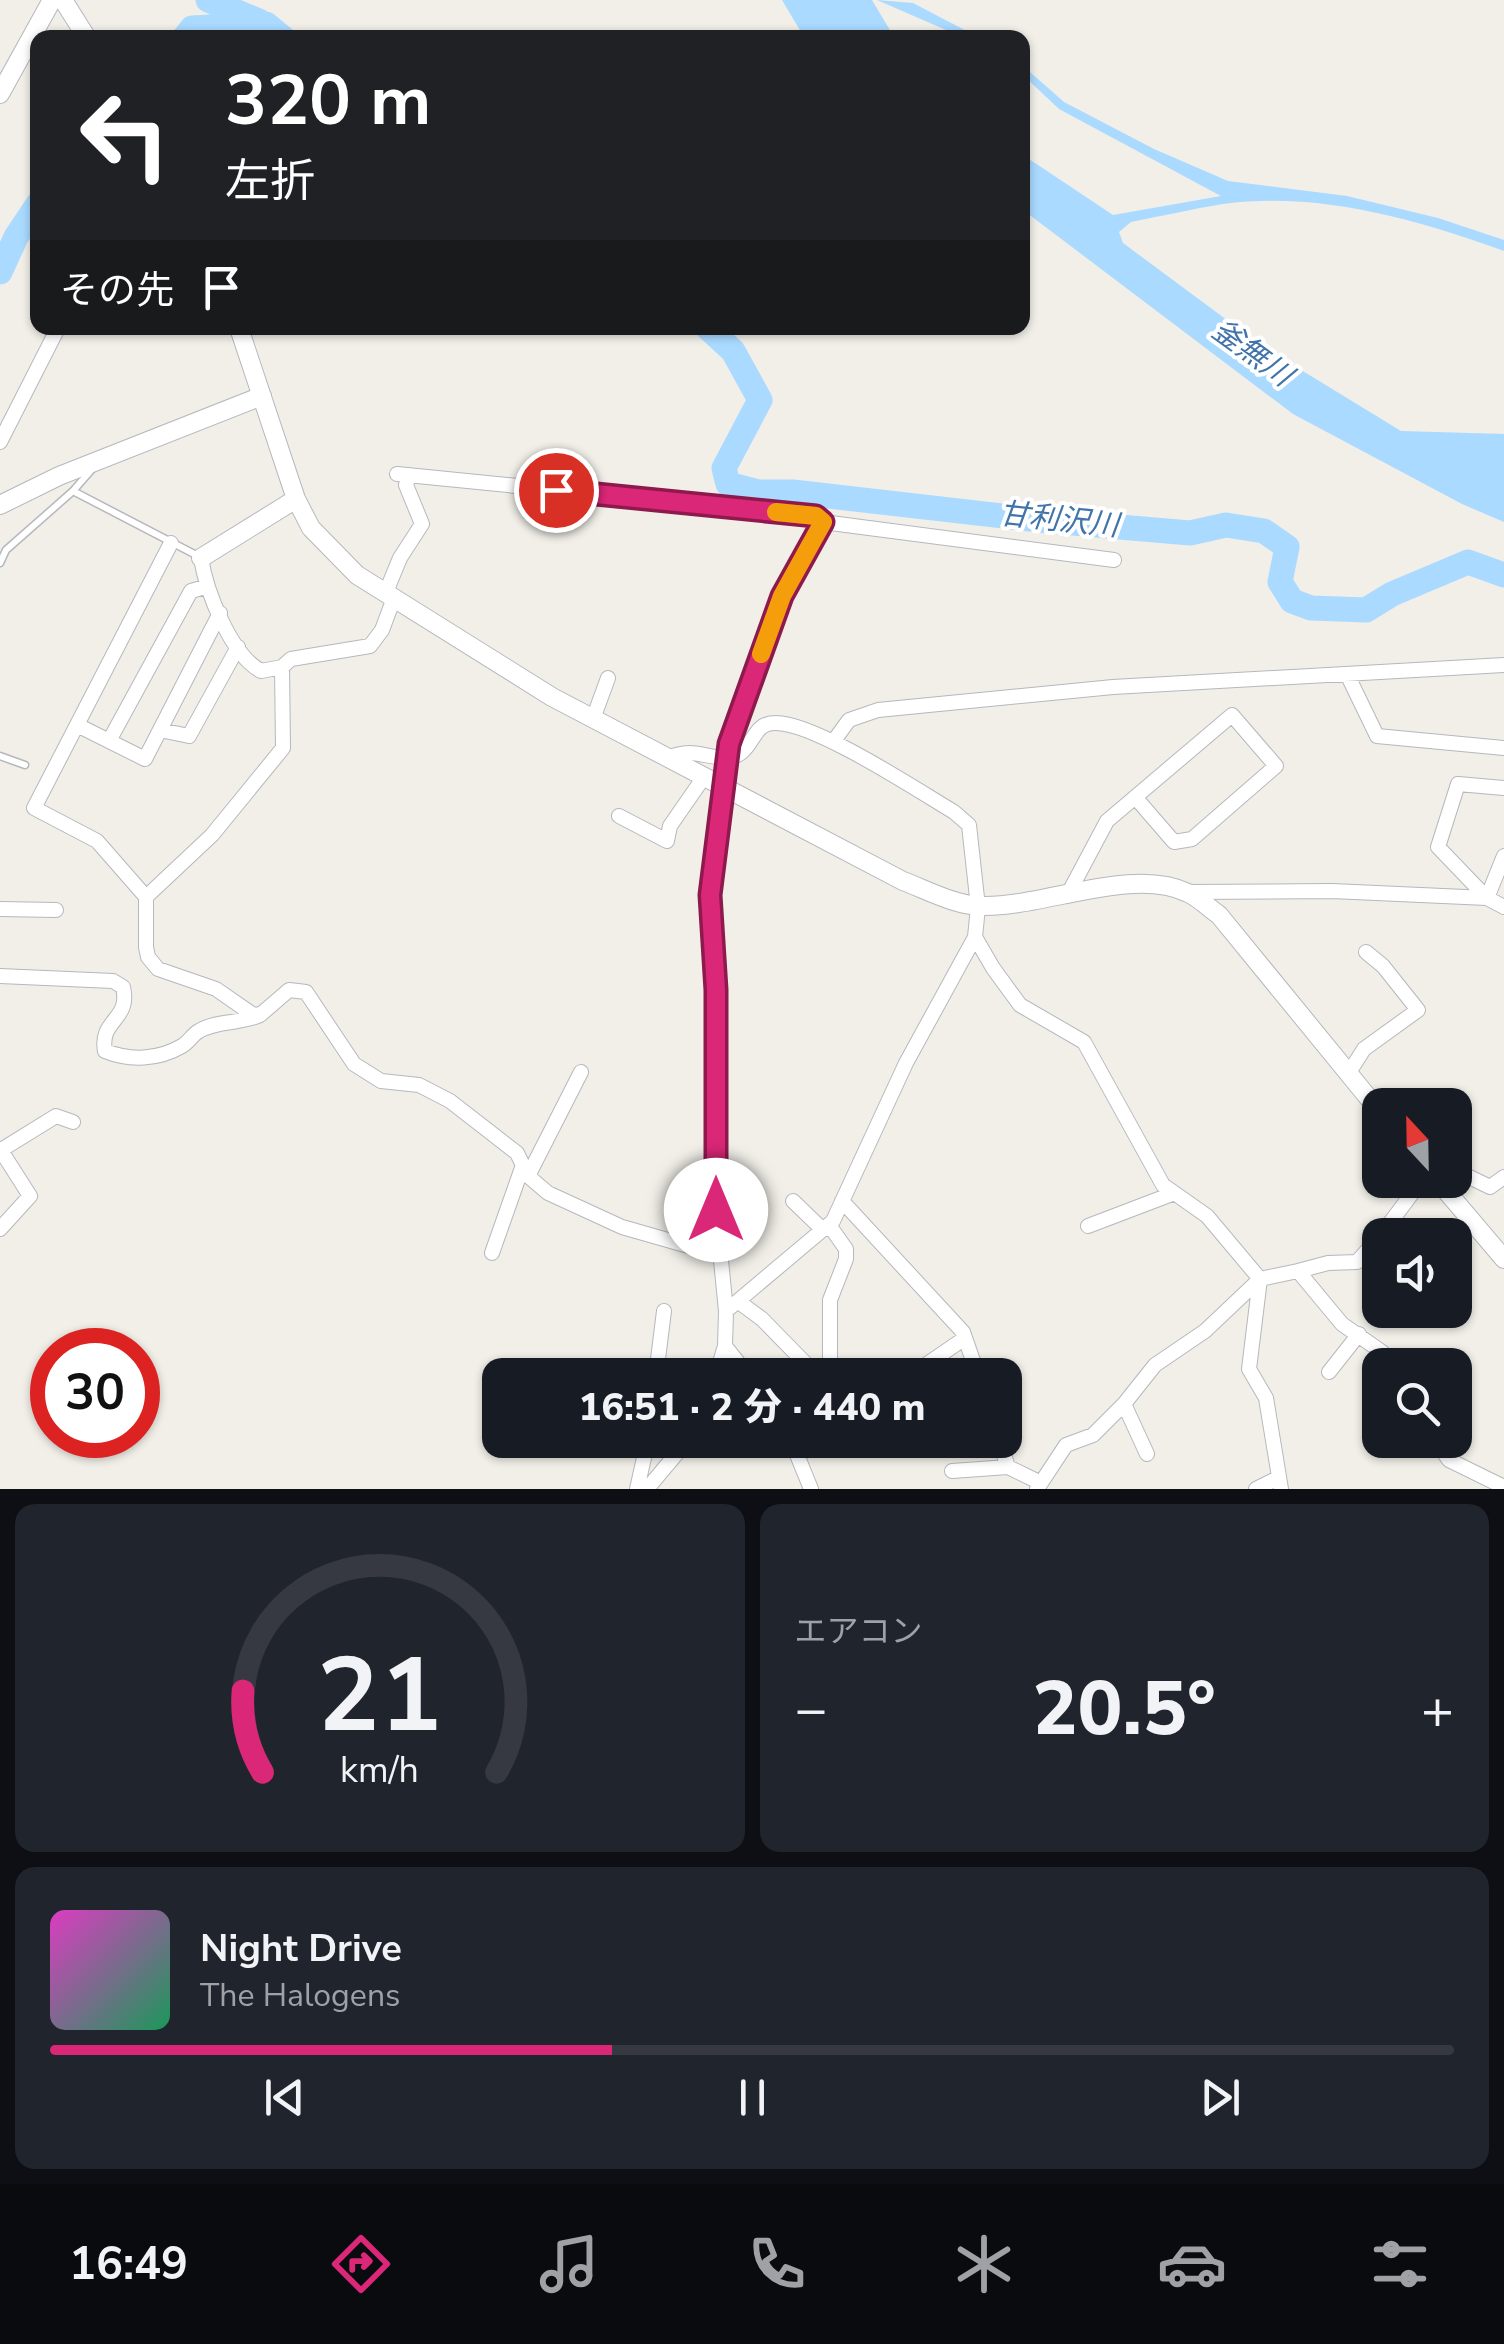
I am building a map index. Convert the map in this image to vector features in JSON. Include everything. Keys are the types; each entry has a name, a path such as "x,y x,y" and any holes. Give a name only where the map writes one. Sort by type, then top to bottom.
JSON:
{"street":[{"path":"35,30 52,0"},
{"path":"64,0 82,30"},
{"path":"0,94 30,40"},
{"path":"0,442 54,335"},
{"path":"241,335 296,499 311,528 358,575 552,697 902,881 978,907 1019,905 1116,884 1186,892 1332,891 1487,898"},
{"path":"0,505 100,460 262,396"},
{"path":"296,499 201,558 205,588 248,664 261,671 282,667 291,659 370,646 382,630 400,558 422,524 403,475 816,516 823,522 1114,560"},
{"path":"721,1358 732,1307 720,1255 716,1210 716,990 710,895 714,841 729,744 782,596 823,522"},
{"path":"171,543 34,808 97,841 146,897 146,947 148,958 158,970 216,989 252,1014 260,1014"},
{"path":"108,741 191,592 205,588"},
{"path":"77,726 145,760 220,614"},
{"path":"160,730 190,736 238,647"},
{"path":"833,742 849,720 878,710 1065,690 1504,665"},
{"path":"146,897 212,835 282,748 282,667"},
{"path":"1347,674 1377,736 1504,748"},
{"path":"594,719 608,678"},
{"path":"1066,896 1107,821 1232,715 1276,766 1192,839 1174,842 1135,798"},
{"path":"666,757 688,753 728,758 742,752 758,728 770,722 833,742 954,812 969,825 978,907 975,937 906,1063 826,1228 732,1307"},
{"path":"618,816 667,840 670,826 704,777"},
{"path":"1504,788 1458,784 1438,847 1487,898 1504,906"},
{"path":"1487,898 1504,855"},
{"path":"1186,892 1219,916 1362,1091"},
{"path":"0,909 56,910"},
{"path":"975,937 1020,1005 1084,1042 1162,1186 1206,1216 1260,1279 1249,1369 1266,1398 1279,1484 1256,1489"},
{"path":"1348,1074 1364,1049 1418,1010 1383,966 1366,952"},
{"path":"0,976 113,982 123,987 124,1012 110,1024 103,1038 106,1051 118,1056 160,1056 185,1045 200,1030 249,1020 289,990 306,992 363,1072 382,1081 418,1085 450,1101 518,1153 526,1171 548,1193 622,1227 720,1255"},
{"path":"492,1253 526,1171 581,1072"},
{"path":"0,1229 30,1196 0,1150 56,1116 73,1122"},
{"path":"1472,1178 1490,1187 1504,1177"},
{"path":"1088,1226 1172,1194"},
{"path":"1453,1198 1504,1259"},
{"path":"794,1201 846,1249 830,1300 830,1358"},
{"path":"842,1201 963,1332 972,1358"},
{"path":"952,1471 1008,1467 1039,1486 1066,1445 1093,1436 1155,1365 1205,1331 1260,1279 1328,1263 1358,1262 1362,1257"},
{"path":"1298,1270 1325,1306 1377,1348"},
{"path":"732,1307 762,1319 799,1358"},
{"path":"658,1358 664,1312"},
{"path":"1329,1372 1359,1334"},
{"path":"936,1358 966,1338"},
{"path":"725,1346 735,1358"},
{"path":"1124,1404 1147,1454"},
{"path":"638,1489 644,1458"},
{"path":"646,1489 673,1458"},
{"path":"799,1458 811,1489"},
{"path":"1005,1458 1008,1467"},
{"path":"1448,1458 1504,1487"}],"lane":[{"path":"0,563 6,550 73,491 100,460"},
{"path":"73,491 201,558"},
{"path":"0,756 25,765"}],"water":[{"path":"782,0 872,0 890,30 800,30"},
{"path":"877,0 913,3 965,30 946,30"},
{"name":"釜無川","path":"1030,72 1064,102 1154,149 1228,181 1347,196 1438,218 1504,240 1504,251 1401,219 1295,201 1211,206 1131,222 1119,232 1123,243 1262,346 1401,431 1504,434 1504,522 1462,504 1293,414 1030,215 1030,160 1113,215 1221,196 1059,109 1030,82"}],"waterway":[{"path":"208,0 259,21"},
{"name":"甘利沢川","path":"190,30 266,24 273,30"},
{"name":"甘利沢川","path":"0,272 30,216"},
{"name":"甘利沢川","path":"716,335 733,351 760,400 724,468 728,484 759,492 793,492 1038,520 1190,533 1226,525 1264,531 1287,547 1280,582 1292,601 1311,608 1366,610 1392,594 1468,562 1504,575"}],"slow traffic":[{"path":"761,654 782,596 823,522 816,516 776,512"}],"route":[{"path":"556,490 816,516 823,522 782,596 729,744 710,895 716,990 716,1210"}]}
